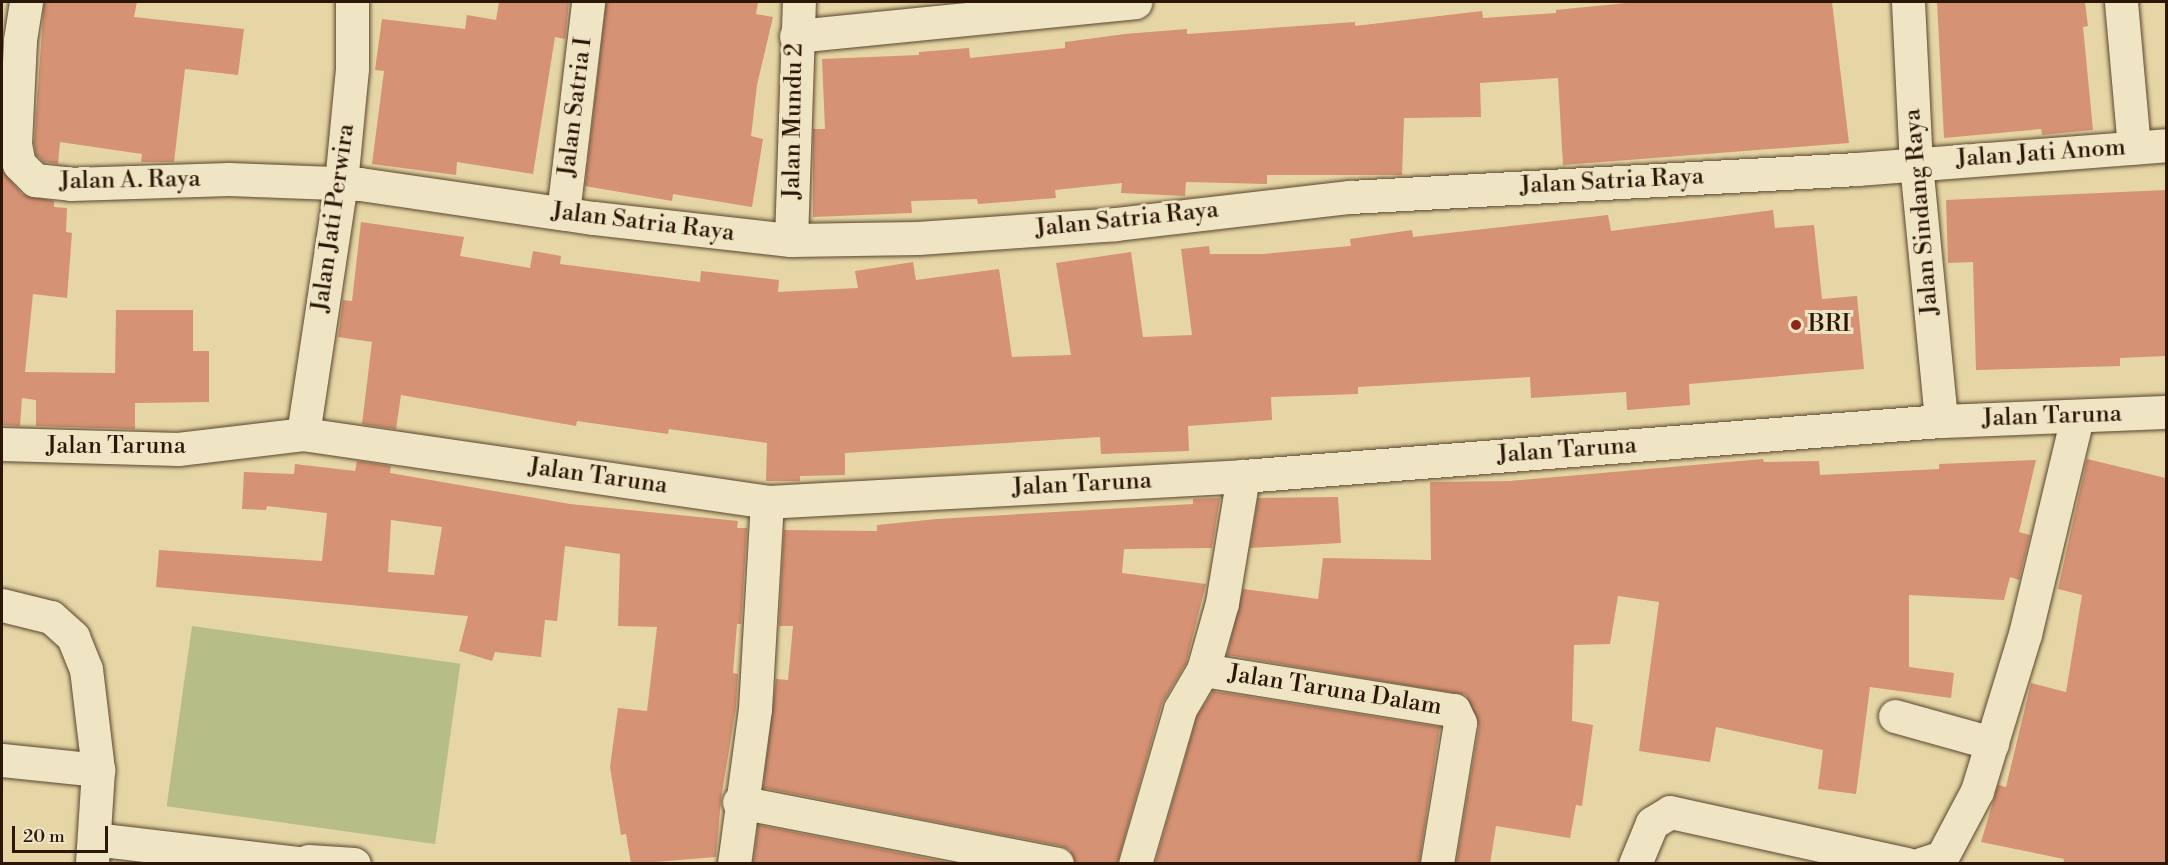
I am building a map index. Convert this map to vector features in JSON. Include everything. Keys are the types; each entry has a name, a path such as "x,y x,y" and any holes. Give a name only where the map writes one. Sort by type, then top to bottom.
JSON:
{"street":[{"name":"Jalan A. Raya","path":"26,2 8,144 19,164 35,180 71,184 229,179 341,183"},
{"name":"Jalan Jati Perwira","path":"303,434 341,183 352,68 352,2"},
{"name":"Jalan Satria I","path":"563,213 588,2"},
{"name":"Jalan Mundu 2","path":"791,240 796,36 799,2"},
{"path":"796,36 1135,2"},
{"name":"Jalan Sindang Raya","path":"1908,2 1916,164 1941,422"},
{"path":"2121,2 2134,147"},
{"name":"Jalan Jati Anom","path":"1916,164 2166,145"},
{"name":"Jalan Satria Raya","path":"341,183 563,213 791,240 918,238 1116,224 1350,197 1916,164"},
{"name":"Jalan Taruna","path":"2,444 178,449 303,434 767,502 1243,476 1941,422 2077,418 2166,412"},
{"path":"1921,864 1942,857 1977,790 2025,634 2077,418"},
{"path":"1135,864 1180,709 1203,670 1222,603 1243,476"},
{"path":"734,864 739,802 754,710 767,502"},
{"path":"2,605 51,617 73,637 86,669 93,706 98,770 93,851 354,864"},
{"name":"Jalan Taruna Dalam","path":"1203,670 1454,710 1460,723 1437,864"},
{"path":"1895,716 1992,743"},
{"path":"2,760 98,770"},
{"path":"739,802 975,855 1057,864"},
{"path":"1635,864 1652,823 1670,812 1907,864"}],"green space":[{"path":"192,626 460,664 435,844 167,806"}],"building":[{"path":"44,2 137,2 134,17 244,29 238,75 185,69 174,162 141,162 142,154 60,142 58,164 44,162 36,155 34,143"},
{"path":"499,2 569,2 565,39 555,37 533,174 457,162 456,175 372,164 384,71 375,70 382,19 465,29 467,15 496,20"},
{"path":"606,2 758,2 756,14 773,17 757,85 751,136 763,139 752,207 673,194 672,201 585,186"},
{"path":"1636,2 1832,2 1849,143 1563,165 1558,78 1480,83 1481,117 1404,118 1402,175 1267,175 1267,184 1186,182 1185,196 1121,193 1122,183 1055,190 1056,198 978,204 977,199 911,201 912,213 813,217 813,129 825,129 822,59 919,55 919,52 969,48 970,58 1065,48 1065,42 1125,34 1187,29 1187,34 1355,22 1355,26 1482,11 1483,18 1556,13 1556,10"},
{"path":"1937,2 2085,2 2088,26 2083,27 2093,130 2042,135 2041,129 1944,138"},
{"path":"2,170 22,194 54,201 54,207 67,208 66,232 72,233 67,298 33,294 25,372 115,373 116,310 193,310 193,351 209,351 209,402 135,403 135,429 36,426 36,400 22,398 20,426 2,425"},
{"path":"2166,190 2166,356 2120,358 2120,366 1976,370 1973,262 1948,263 1946,200"},
{"path":"1773,210 1775,228 1814,225 1822,299 1857,296 1864,369 1689,384 1690,405 1627,410 1626,392 1531,398 1530,377 1358,387 1358,394 1271,397 1272,420 1188,426 1189,451 1101,454 1100,437 845,453 845,475 800,476 800,481 766,481 767,443 669,429 668,434 577,421 576,426 401,395 396,429 362,424 372,342 338,337 343,300 352,301 361,222 464,237 460,256 530,268 533,251 561,256 560,264 700,282 701,271 779,280 778,292 858,288 855,271 913,262 916,280 999,269 1012,357 1071,355 1056,263 1131,252 1143,337 1192,335 1181,249 1209,246 1210,254 1263,254 1351,246 1350,239 1412,230 1413,237 1608,215 1611,231"},
{"path":"1763,459 1764,462 1819,461 1820,475 1939,469 1939,464 2036,460 2019,532 2030,535 2019,580 2010,577 2004,600 1909,595 1909,667 1954,673 1951,698 1870,687 1856,794 1818,789 1823,750 1716,727 1710,762 1639,751 1659,602 1618,596 1610,644 1574,645 1572,721 1593,725 1582,806 1576,805 1570,838 1496,826 1490,864 1456,864 1479,726 1466,695 1227,655 1243,589 1318,599 1323,558 1431,560 1430,482 1510,481"},
{"path":"2087,459 2166,478 2166,864 2063,864 2064,859 1981,842 1998,785 2006,787 2031,683 2066,692 2082,595 2058,589"},
{"path":"357,461 391,466 390,473 570,504 738,521 737,528 747,528 741,624 737,624 733,673 738,674 736,707 721,799 716,857 631,864 626,834 621,835 610,767 618,708 647,711 657,627 618,626 620,554 565,546 557,621 545,620 541,657 495,652 492,661 459,651 468,616 156,587 159,550 322,561 327,513 267,506 266,510 242,509 244,472 294,474 295,464 355,471","holes":["391,520 442,527 434,575 388,572"]},
{"path":"1338,497 1341,543 1250,548 1258,498"},
{"path":"1220,498 1212,548 1124,549 1122,573 1206,584 1186,663 1162,704 1117,864 1075,864 1070,850 1061,846 763,788 776,679 788,680 793,626 779,626 784,530 877,531 877,525 937,519 1193,504 1193,499"},
{"path":"1213,691 1440,727 1419,864 1155,864 1197,716"},
{"path":"758,825 956,864 753,864"}],"place":[{"name":"BRI","path":"1796,325"}]}
